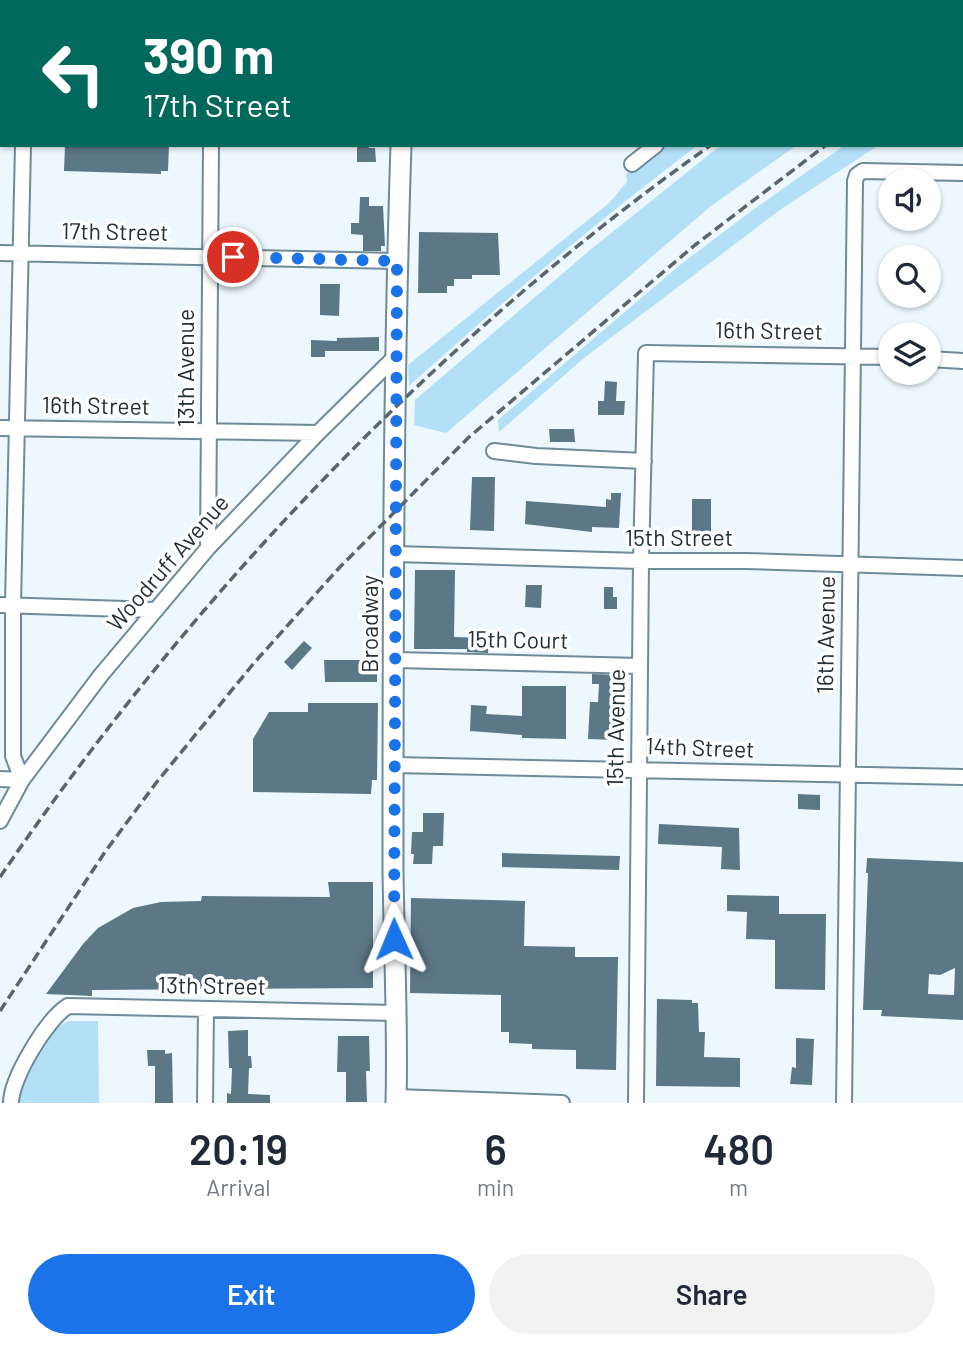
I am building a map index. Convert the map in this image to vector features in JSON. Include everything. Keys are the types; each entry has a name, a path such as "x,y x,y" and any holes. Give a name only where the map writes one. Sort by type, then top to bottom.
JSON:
{"main road":[{"name":"Broadway","path":"396,1100 395,554 397,261 401,147"}],"street":[{"path":"0,779 22,780 13,756 7,605 18,428 23,147"},
{"name":"13th Avenue","path":"208,548 211,147"},
{"path":"632,164 653,147"},
{"name":"16th Avenue","path":"844,1103 855,181 857,175 863,171 963,173"},
{"name":"17th Street","path":"0,253 397,261"},
{"name":"16th Street","path":"646,353 878,356"},
{"name":"15th Avenue","path":"636,1103 638,769 646,353"},
{"name":"Woodruff Avenue","path":"0,821 22,780 101,675 208,548 397,355"},
{"path":"941,360 963,361"},
{"name":"16th Street","path":"0,428 318,433"},
{"path":"494,451 536,456 644,461"},
{"name":"15th Street","path":"395,554 963,568"},
{"path":"7,605 156,610"},
{"name":"15th Court","path":"395,660 640,666"},
{"name":"14th Street","path":"394,765 963,777"},
{"name":"13th Street","path":"10,1103 15,1082 41,1035 61,1010 68,1006 396,1013"},
{"path":"205,1103 206,1009"},
{"path":"396,1100 562,1103"}],"shaded area":[{"path":"660,147 695,147 551,263 409,386 408,365 609,203 627,182 626,174"},
{"path":"719,147 794,147 711,206 446,433 414,425 415,400 590,250"},
{"path":"842,147 876,147 784,207 584,358 499,432 498,420 680,265"},
{"path":"69,1021 98,1021 99,1103 17,1103 18,1088 57,1027"}],"building":[{"path":"65,147 169,147 168,171 161,171 161,174 64,171"},
{"path":"357,147 375,148 376,162 357,162"},
{"path":"360,197 369,197 369,206 383,206 385,246 381,246 381,251 363,251 363,235 351,234 351,223 359,223"},
{"path":"419,232 498,233 500,275 472,275 472,279 454,279 454,286 447,286 447,293 418,293"},
{"path":"320,284 340,284 339,316 320,315"},
{"path":"379,337 379,351 325,351 325,357 311,357 311,340 337,341 337,338"},
{"path":"605,381 617,382 616,401 625,401 624,415 598,415 598,401 604,401"},
{"path":"549,429 574,429 575,442 550,442"},
{"path":"472,477 495,477 494,531 470,530"},
{"path":"611,493 621,493 619,528 592,527 592,532 525,524 526,501 606,507 606,499 611,500"},
{"path":"692,499 711,499 711,533 692,533"},
{"path":"415,570 455,570 454,637 489,638 488,653 467,652 467,649 414,649"},
{"path":"526,585 542,585 541,608 525,607"},
{"path":"604,587 613,587 613,597 617,597 617,609 604,609"},
{"path":"304,641 312,648 292,670 284,662"},
{"path":"324,660 377,660 377,682 325,682"},
{"path":"592,674 620,675 620,684 614,684 612,726 615,726 615,740 588,739 590,702 598,702 599,684 592,684"},
{"path":"522,686 566,686 566,739 522,738 522,735 470,731 471,705 487,706 486,714 522,716"},
{"path":"308,703 378,703 377,780 372,780 371,794 253,792 253,739 269,712 308,712"},
{"path":"798,794 820,795 820,810 798,809"},
{"path":"423,813 444,813 443,846 433,846 432,864 413,864 412,832 423,832"},
{"path":"659,824 739,828 740,870 721,869 722,847 658,844"},
{"path":"502,853 620,856 619,870 502,867"},
{"path":"867,858 963,862 963,1020 881,1016 882,1010 863,1010","holes":["955,968 954,995 928,994 929,974 940,975"]},
{"path":"328,882 373,882 373,988 92,990 92,996 46,994 98,928 133,908 161,902 201,901 202,896 330,897"},
{"path":"727,895 779,896 779,914 826,914 825,990 775,989 775,940 746,939 747,912 727,911"},
{"path":"411,898 525,901 524,946 575,947 575,957 618,957 616,1070 576,1069 576,1050 532,1049 532,1044 509,1043 509,1032 501,1032 501,995 410,993"},
{"path":"657,999 692,1000 692,1003 698,1003 699,1032 705,1032 704,1057 740,1058 740,1087 656,1086"},
{"path":"248,1030 248,1056 251,1056 252,1068 249,1068 248,1094 270,1095 270,1103 227,1103 227,1093 231,1094 232,1068 229,1068 228,1031"},
{"path":"338,1036 369,1036 367,1102 346,1102 346,1072 337,1072"},
{"path":"796,1038 814,1039 812,1085 790,1084 792,1067 796,1068"},
{"path":"147,1050 165,1050 165,1054 172,1053 173,1103 155,1103 155,1066 148,1066"}],"railway":[{"path":"0,877 74,773 153,672 236,574 323,480 415,389 510,303 609,221 708,147"},
{"path":"0,1011 105,852 156,783 254,663 339,568 468,438 695,245 823,147"}],"route":[{"path":"233,257 397,261 394,939"}]}
